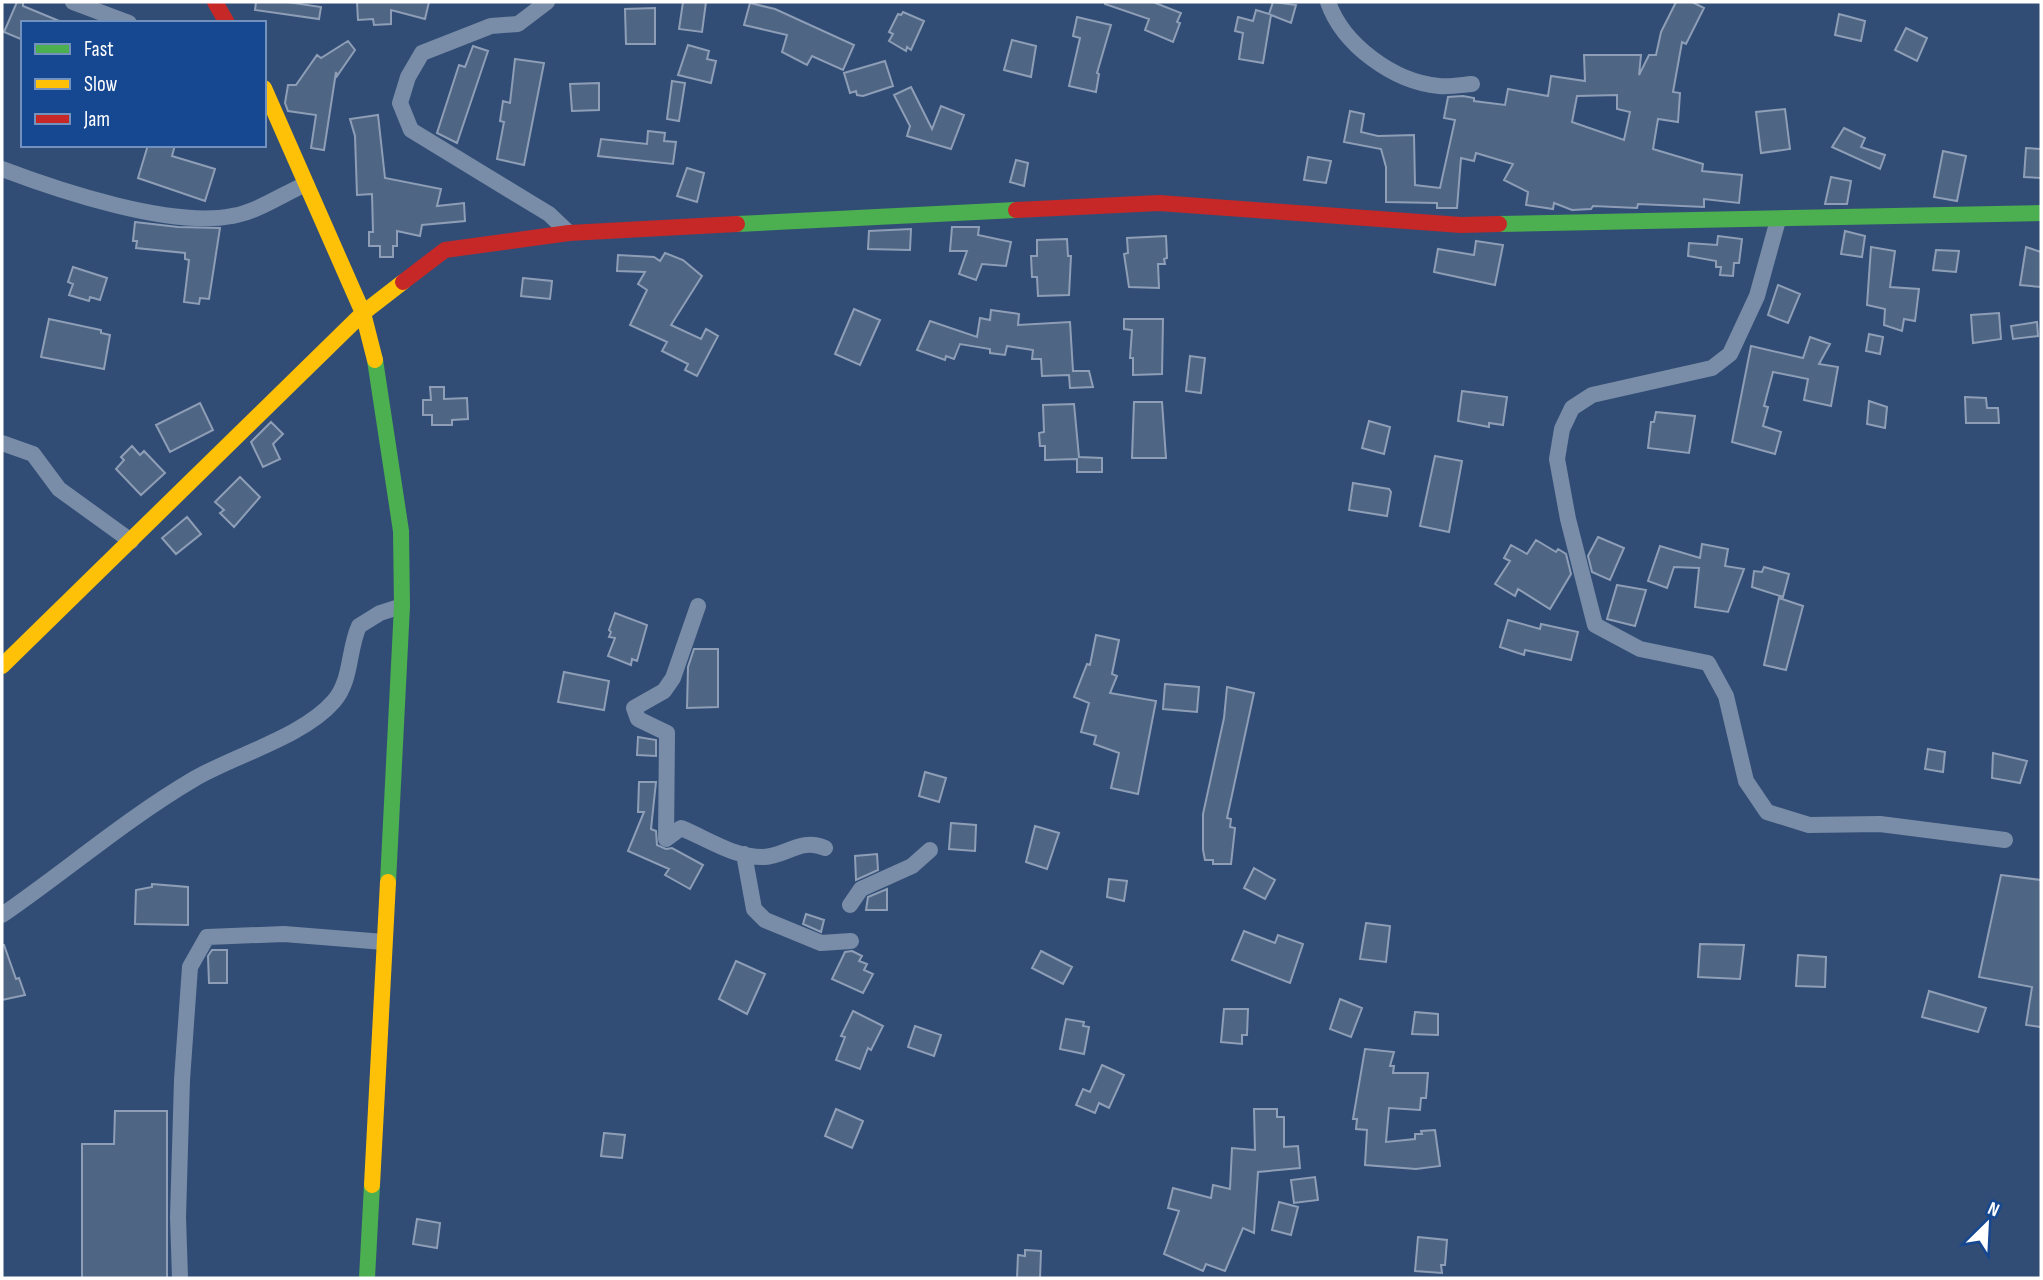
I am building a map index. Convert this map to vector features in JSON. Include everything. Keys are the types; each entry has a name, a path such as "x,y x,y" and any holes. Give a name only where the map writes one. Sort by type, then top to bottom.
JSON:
{"street":[{"path":"73,2 125,21"},
{"path":"215,2 226,21"},
{"path":"547,2 518,24 491,26 422,54 408,77 400,103 411,130 549,214 569,233"},
{"path":"1328,2 1347,37 1381,64 1412,80 1441,87 1472,84"},
{"path":"266,93 363,313 376,362 401,531 402,606 367,1278"},
{"path":"2,169 132,209 192,218 233,216 306,184"},
{"path":"2,666 363,313 445,250 569,233 1159,203 1461,225 1485,222 1778,220 2041,213"},
{"path":"1778,220 1757,296 1730,354 1712,368 1592,395 1572,408 1562,429 1558,458 1568,519 1595,625 1640,649 1708,663 1726,696 1746,781 1767,812 1809,825 1880,824 2005,840"},
{"path":"2,443 33,454 59,489 131,541"},
{"path":"2,915 195,778 265,746 320,713 335,700 345,681 359,626 380,613 402,606"},
{"path":"698,606 664,691 634,708 638,719 667,733 666,816 681,828 736,854 764,857 805,845 825,848"},
{"path":"850,905 861,889 912,866 930,850"},
{"path":"744,854 754,909 765,920 821,943 851,941"},
{"path":"180,1278 181,1135 190,967 207,937 284,934 384,942"}],"building":[{"path":"17,2 23,2 23,6 59,21 21,21 21,39 4,32"},
{"path":"256,2 287,2 321,7 319,19 255,10"},
{"path":"357,2 429,2 425,19 391,10 391,24 374,25 373,19 358,20"},
{"path":"683,2 706,2 702,32 679,29"},
{"path":"1105,2 1153,2 1181,13 1173,42 1145,30 1149,19"},
{"path":"1273,2 1296,5 1291,23 1271,15 1263,63 1239,59 1243,33 1235,31 1238,17 1253,21 1256,10 1269,14"},
{"path":"1676,2 1692,2 1704,8 1686,44 1682,42 1673,92 1680,93 1678,122 1658,119 1653,149 1703,164 1702,171 1742,175 1739,203 1704,199 1704,207 1638,204 1637,208 1593,206 1591,209 1572,210 1554,203 1553,209 1526,205 1528,192 1504,180 1513,164 1476,153 1474,161 1461,158 1457,208 1437,208 1437,203 1386,202 1386,167 1381,149 1344,142 1350,111 1364,114 1361,132 1378,136 1414,135 1415,185 1440,188 1455,120 1444,118 1448,97 1463,96 1474,98 1474,101 1505,105 1508,89 1548,96 1551,76 1585,81 1584,55 1641,55 1639,75 1649,55 1656,55 1661,32","holes":["1617,95 1617,109 1630,112 1624,140 1572,122 1577,96"]},
{"path":"750,3 775,9 854,45 843,70 812,56 807,65 782,52 787,35 744,25"},
{"path":"655,8 655,44 626,44 625,9"},
{"path":"903,12 924,21 911,50 907,47 906,51 889,41 893,34 889,32 898,14"},
{"path":"1839,14 1865,21 1861,41 1835,35"},
{"path":"1077,17 1111,25 1097,73 1096,92 1069,86 1080,38 1073,36"},
{"path":"1906,28 1927,38 1917,61 1895,50"},
{"path":"1012,40 1036,46 1031,77 1004,70"},
{"path":"348,41 355,50 337,76 336,72 324,150 311,148 316,115 288,111 285,103 288,85 296,85 317,55 321,58"},
{"path":"688,45 709,51 707,59 716,61 711,83 678,75"},
{"path":"473,46 488,51 457,143 437,133 459,65 465,67"},
{"path":"515,59 544,63 524,165 497,159 504,122 500,121 503,101 510,103"},
{"path":"885,61 893,86 863,96 857,95 856,91 850,93 844,73"},
{"path":"672,81 685,83 679,121 667,119"},
{"path":"599,83 599,110 572,111 570,84"},
{"path":"911,87 932,129 941,106 964,115 951,149 907,136 910,126 894,95"},
{"path":"1785,109 1790,149 1761,153 1756,112"},
{"path":"378,115 385,178 441,189 437,206 464,203 465,221 422,225 420,236 397,231 397,246 393,246 393,257 380,257 380,246 369,246 369,232 373,232 372,194 357,195 355,136 350,119"},
{"path":"1844,128 1865,138 1861,147 1885,155 1880,169 1832,147"},
{"path":"648,131 665,133 664,141 676,142 673,164 598,156 601,139 647,144"},
{"path":"147,147 174,147 172,156 215,169 205,201 138,178"},
{"path":"2026,148 2041,149 2041,178 2024,177"},
{"path":"1943,151 1966,156 1957,201 1934,197"},
{"path":"1308,157 1331,161 1326,183 1304,180"},
{"path":"1016,160 1028,163 1024,186 1010,182"},
{"path":"687,168 704,173 697,202 677,196"},
{"path":"1831,177 1851,181 1847,204 1825,204"},
{"path":"135,222 220,228 209,299 200,298 199,304 184,302 189,260 185,259 185,253 136,248 137,241 133,241"},
{"path":"952,227 979,227 978,235 1011,242 1006,266 982,264 976,280 959,274 967,251 950,251"},
{"path":"911,229 910,250 868,249 869,231"},
{"path":"1845,231 1865,236 1862,257 1841,254"},
{"path":"1166,236 1167,258 1164,259 1165,264 1158,264 1159,288 1129,287 1124,254 1128,253 1127,238"},
{"path":"1718,236 1742,239 1739,263 1734,263 1733,276 1720,275 1721,267 1716,267 1716,261 1688,256 1689,243 1717,245"},
{"path":"1067,239 1068,256 1071,256 1069,295 1038,296 1037,277 1032,277 1031,256 1037,256 1037,240"},
{"path":"1476,241 1503,245 1495,285 1434,272 1438,249 1474,255"},
{"path":"1871,247 1895,251 1890,287 1919,289 1915,321 1904,319 1902,331 1884,325 1885,309 1867,305"},
{"path":"2026,247 2041,252 2041,287 2020,285"},
{"path":"1936,250 1959,251 1956,272 1933,270"},
{"path":"665,253 683,260 702,276 671,325 701,339 706,329 718,336 697,376 685,370 688,364 662,351 667,342 630,325 647,290 638,284 645,272 617,271 618,255 654,257 660,261"},
{"path":"73,267 107,278 100,300 90,297 89,301 69,295 73,284 68,282"},
{"path":"523,278 552,281 550,299 521,296"},
{"path":"1778,285 1800,294 1788,323 1768,315"},
{"path":"854,309 880,320 860,365 835,354"},
{"path":"991,310 1019,314 1018,325 1070,322 1073,371 1089,371 1093,387 1070,388 1069,375 1042,376 1041,359 1032,359 1033,350 1007,346 1005,355 990,353 990,349 960,344 954,359 946,356 945,360 917,350 930,321 977,337 980,318 990,320"},
{"path":"1999,313 2001,339 1973,343 1971,315"},
{"path":"49,319 101,330 101,333 110,335 104,369 41,357"},
{"path":"1124,319 1163,319 1162,374 1133,375 1133,358 1130,358 1132,330 1124,329"},
{"path":"2037,322 2038,336 2013,339 2011,326"},
{"path":"1869,334 1883,337 1880,354 1866,351"},
{"path":"1810,337 1830,344 1819,364 1838,367 1831,406 1804,400 1808,379 1773,372 1764,406 1768,407 1763,426 1781,432 1775,454 1732,442 1751,346 1803,358"},
{"path":"1190,356 1205,358 1201,393 1186,391"},
{"path":"430,387 444,387 444,399 467,398 468,419 452,420 452,425 432,425 432,415 423,415 423,400 431,400"},
{"path":"1462,391 1507,397 1503,425 1489,423 1489,427 1458,421"},
{"path":"1965,397 1986,398 1987,408 1998,408 1999,423 1966,423"},
{"path":"1869,401 1887,407 1885,428 1867,424"},
{"path":"1134,402 1162,402 1166,458 1132,458"},
{"path":"200,403 213,430 170,452 156,425"},
{"path":"1074,404 1079,457 1102,458 1102,472 1077,472 1077,459 1045,460 1045,446 1040,446 1039,433 1044,432 1043,405"},
{"path":"1656,412 1695,416 1689,453 1648,448 1651,422 1654,422"},
{"path":"1369,421 1390,427 1384,454 1362,448"},
{"path":"271,422 283,434 273,444 280,459 263,467 251,442"},
{"path":"132,446 140,455 144,451 165,473 141,495 116,469 124,460 121,457"},
{"path":"1435,456 1462,461 1449,532 1420,526"},
{"path":"240,477 260,497 234,527 220,513 224,510 215,502"},
{"path":"1353,483 1389,489 1391,492 1387,516 1349,510"},
{"path":"187,517 201,534 176,554 162,538"},
{"path":"1598,537 1624,548 1610,580 1592,572 1588,556"},
{"path":"1536,540 1556,552 1558,549 1566,554 1571,574 1550,609 1518,589 1515,596 1495,584 1510,561 1504,558 1511,545 1527,554"},
{"path":"1702,544 1728,549 1725,566 1744,569 1728,612 1695,607 1699,568 1674,567 1667,588 1648,581 1660,546 1700,558"},
{"path":"1764,567 1789,574 1783,597 1752,587 1754,571 1762,572"},
{"path":"1617,585 1646,590 1635,626 1607,619"},
{"path":"1779,598 1803,606 1786,670 1764,665"},
{"path":"615,613 647,625 637,661 632,659 631,665 608,656 615,638 609,637 609,630"},
{"path":"1508,620 1540,629 1541,624 1578,632 1571,660 1525,650 1524,655 1500,647"},
{"path":"1096,635 1119,640 1112,674 1117,676 1110,693 1156,701 1138,794 1111,788 1119,753 1094,744 1096,736 1081,732 1089,703 1074,697 1087,664 1090,665"},
{"path":"694,649 718,649 718,707 687,708 688,667"},
{"path":"564,672 609,681 604,710 558,702"},
{"path":"1165,684 1199,687 1197,712 1163,709"},
{"path":"1227,687 1254,693 1227,818 1231,819 1230,827 1235,828 1231,864 1213,864 1213,860 1205,860 1203,850 1203,814 1224,718"},
{"path":"638,737 656,740 656,756 637,755"},
{"path":"1928,749 1945,752 1943,772 1925,769"},
{"path":"1993,753 2027,761 2020,783 1992,778"},
{"path":"925,772 946,778 939,802 919,796"},
{"path":"639,782 656,782 651,829 656,831 657,845 666,849 672,848 703,865 690,889 665,875 669,869 628,851 644,812 638,812"},
{"path":"951,823 976,825 975,851 949,849"},
{"path":"1035,826 1059,833 1047,869 1026,862"},
{"path":"877,854 878,870 856,880 855,856"},
{"path":"1254,868 1275,880 1265,899 1244,888"},
{"path":"2001,875 2041,880 2041,1027 2026,1025 2032,987 1979,977"},
{"path":"1109,879 1127,881 1124,901 1107,897"},
{"path":"152,884 188,887 188,925 135,924 136,890 152,887"},
{"path":"887,889 887,910 866,910 868,897"},
{"path":"806,914 824,920 821,932 803,924"},
{"path":"1366,923 1390,926 1386,962 1360,959"},
{"path":"1244,931 1275,943 1278,935 1303,944 1290,983 1232,960"},
{"path":"1700,944 1744,945 1740,979 1698,977"},
{"path":"4,945 16,979 19,978 25,995 2,1000"},
{"path":"212,950 227,950 227,983 209,983 208,956"},
{"path":"852,951 862,956 859,961 867,964 864,970 873,974 863,993 832,979 845,952"},
{"path":"1041,951 1072,967 1063,984 1032,968"},
{"path":"1798,955 1826,957 1825,987 1796,986"},
{"path":"736,961 765,974 747,1014 719,999"},
{"path":"1929,991 1986,1008 1978,1032 1922,1017"},
{"path":"1340,999 1362,1008 1351,1037 1330,1029"},
{"path":"1224,1009 1248,1009 1247,1035 1242,1035 1242,1044 1221,1042"},
{"path":"853,1011 883,1026 871,1050 868,1048 860,1069 836,1060 845,1037 841,1036"},
{"path":"1415,1012 1438,1014 1438,1035 1412,1034"},
{"path":"1066,1019 1084,1022 1083,1026 1089,1027 1084,1054 1060,1049"},
{"path":"915,1026 941,1035 934,1056 908,1047"},
{"path":"1365,1049 1394,1052 1390,1066 1394,1066 1393,1073 1428,1073 1426,1098 1421,1098 1420,1110 1389,1108 1386,1142 1415,1139 1415,1134 1422,1134 1421,1131 1435,1130 1440,1166 1416,1169 1365,1165 1367,1130 1356,1129 1357,1119 1353,1119"},
{"path":"1102,1065 1124,1075 1109,1108 1099,1103 1095,1113 1076,1105 1083,1089 1090,1092"},
{"path":"836,1109 863,1121 852,1148 825,1136"},
{"path":"1254,1109 1277,1109 1277,1117 1284,1117 1284,1147 1298,1146 1300,1168 1258,1172 1254,1233 1243,1228 1225,1271 1206,1264 1203,1271 1164,1254 1179,1211 1168,1208 1173,1188 1211,1198 1213,1185 1230,1189 1232,1148 1255,1150"},
{"path":"115,1111 167,1111 167,1278 82,1278 82,1144 114,1144"},
{"path":"604,1133 625,1135 622,1158 601,1156"},
{"path":"1315,1177 1318,1200 1294,1203 1291,1180"},
{"path":"1279,1202 1298,1207 1291,1235 1272,1230"},
{"path":"417,1219 440,1223 437,1248 413,1244"},
{"path":"1418,1237 1447,1240 1445,1265 1441,1265 1442,1273 1415,1271"},
{"path":"1025,1250 1041,1251 1040,1278 1017,1278 1018,1255 1025,1256"}],"traffic: fast":[{"path":"737,224 1016,210"},
{"path":"1499,224 2041,213"},
{"path":"375,360 401,531 402,606 388,882"},
{"path":"367,1278 372,1185"}],"traffic: slow":[{"path":"266,93 363,313 375,360"},
{"path":"2,666 363,313 403,282"},
{"path":"372,1185 388,882"}],"traffic: jam":[{"path":"215,2 226,21"},
{"path":"1016,210 1159,203 1461,225 1499,224"},
{"path":"403,282 445,250 569,233 737,224"}]}
